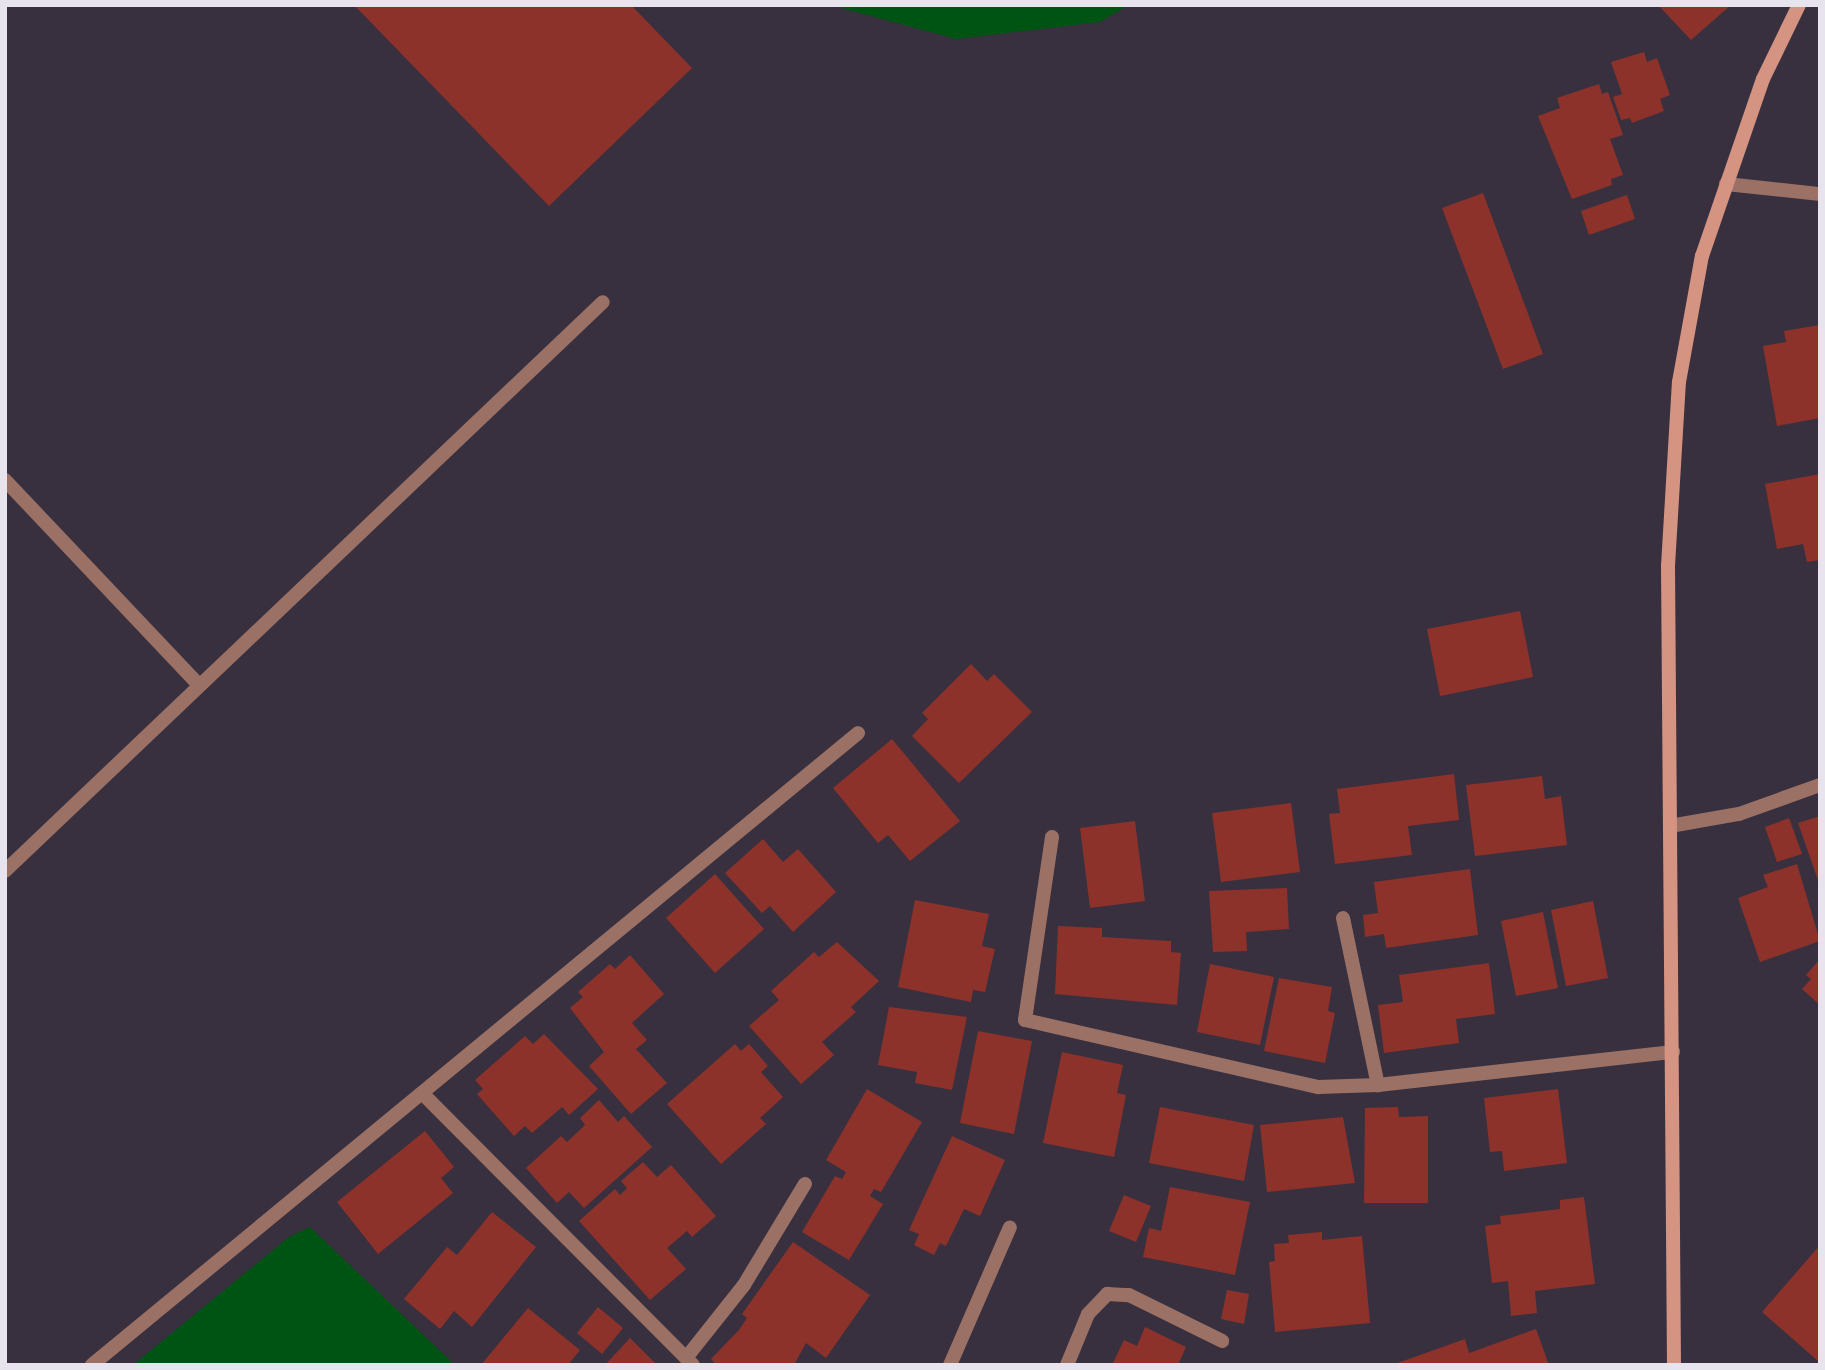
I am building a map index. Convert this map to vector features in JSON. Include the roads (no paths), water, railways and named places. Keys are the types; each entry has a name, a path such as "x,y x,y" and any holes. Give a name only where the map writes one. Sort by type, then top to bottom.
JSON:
{"street":[{"path":"1674,1365 1670,479 1679,382 1702,256 1763,79 1799,5"},
{"path":"1726,184 1820,194"},
{"path":"5,871 198,684 603,302"},
{"path":"5,480 198,684"},
{"path":"92,1365 424,1095 859,733"},
{"path":"1670,826 1739,814 1820,785"},
{"path":"1052,838 1025,1020 1318,1087 1378,1085 1673,1052"},
{"path":"1343,918 1378,1085"},
{"path":"424,1095 689,1361 744,1286 805,1184"},
{"path":"950,1365 1010,1227"},
{"path":"1067,1365 1088,1314 1107,1294 1129,1295 1222,1341"}]}
